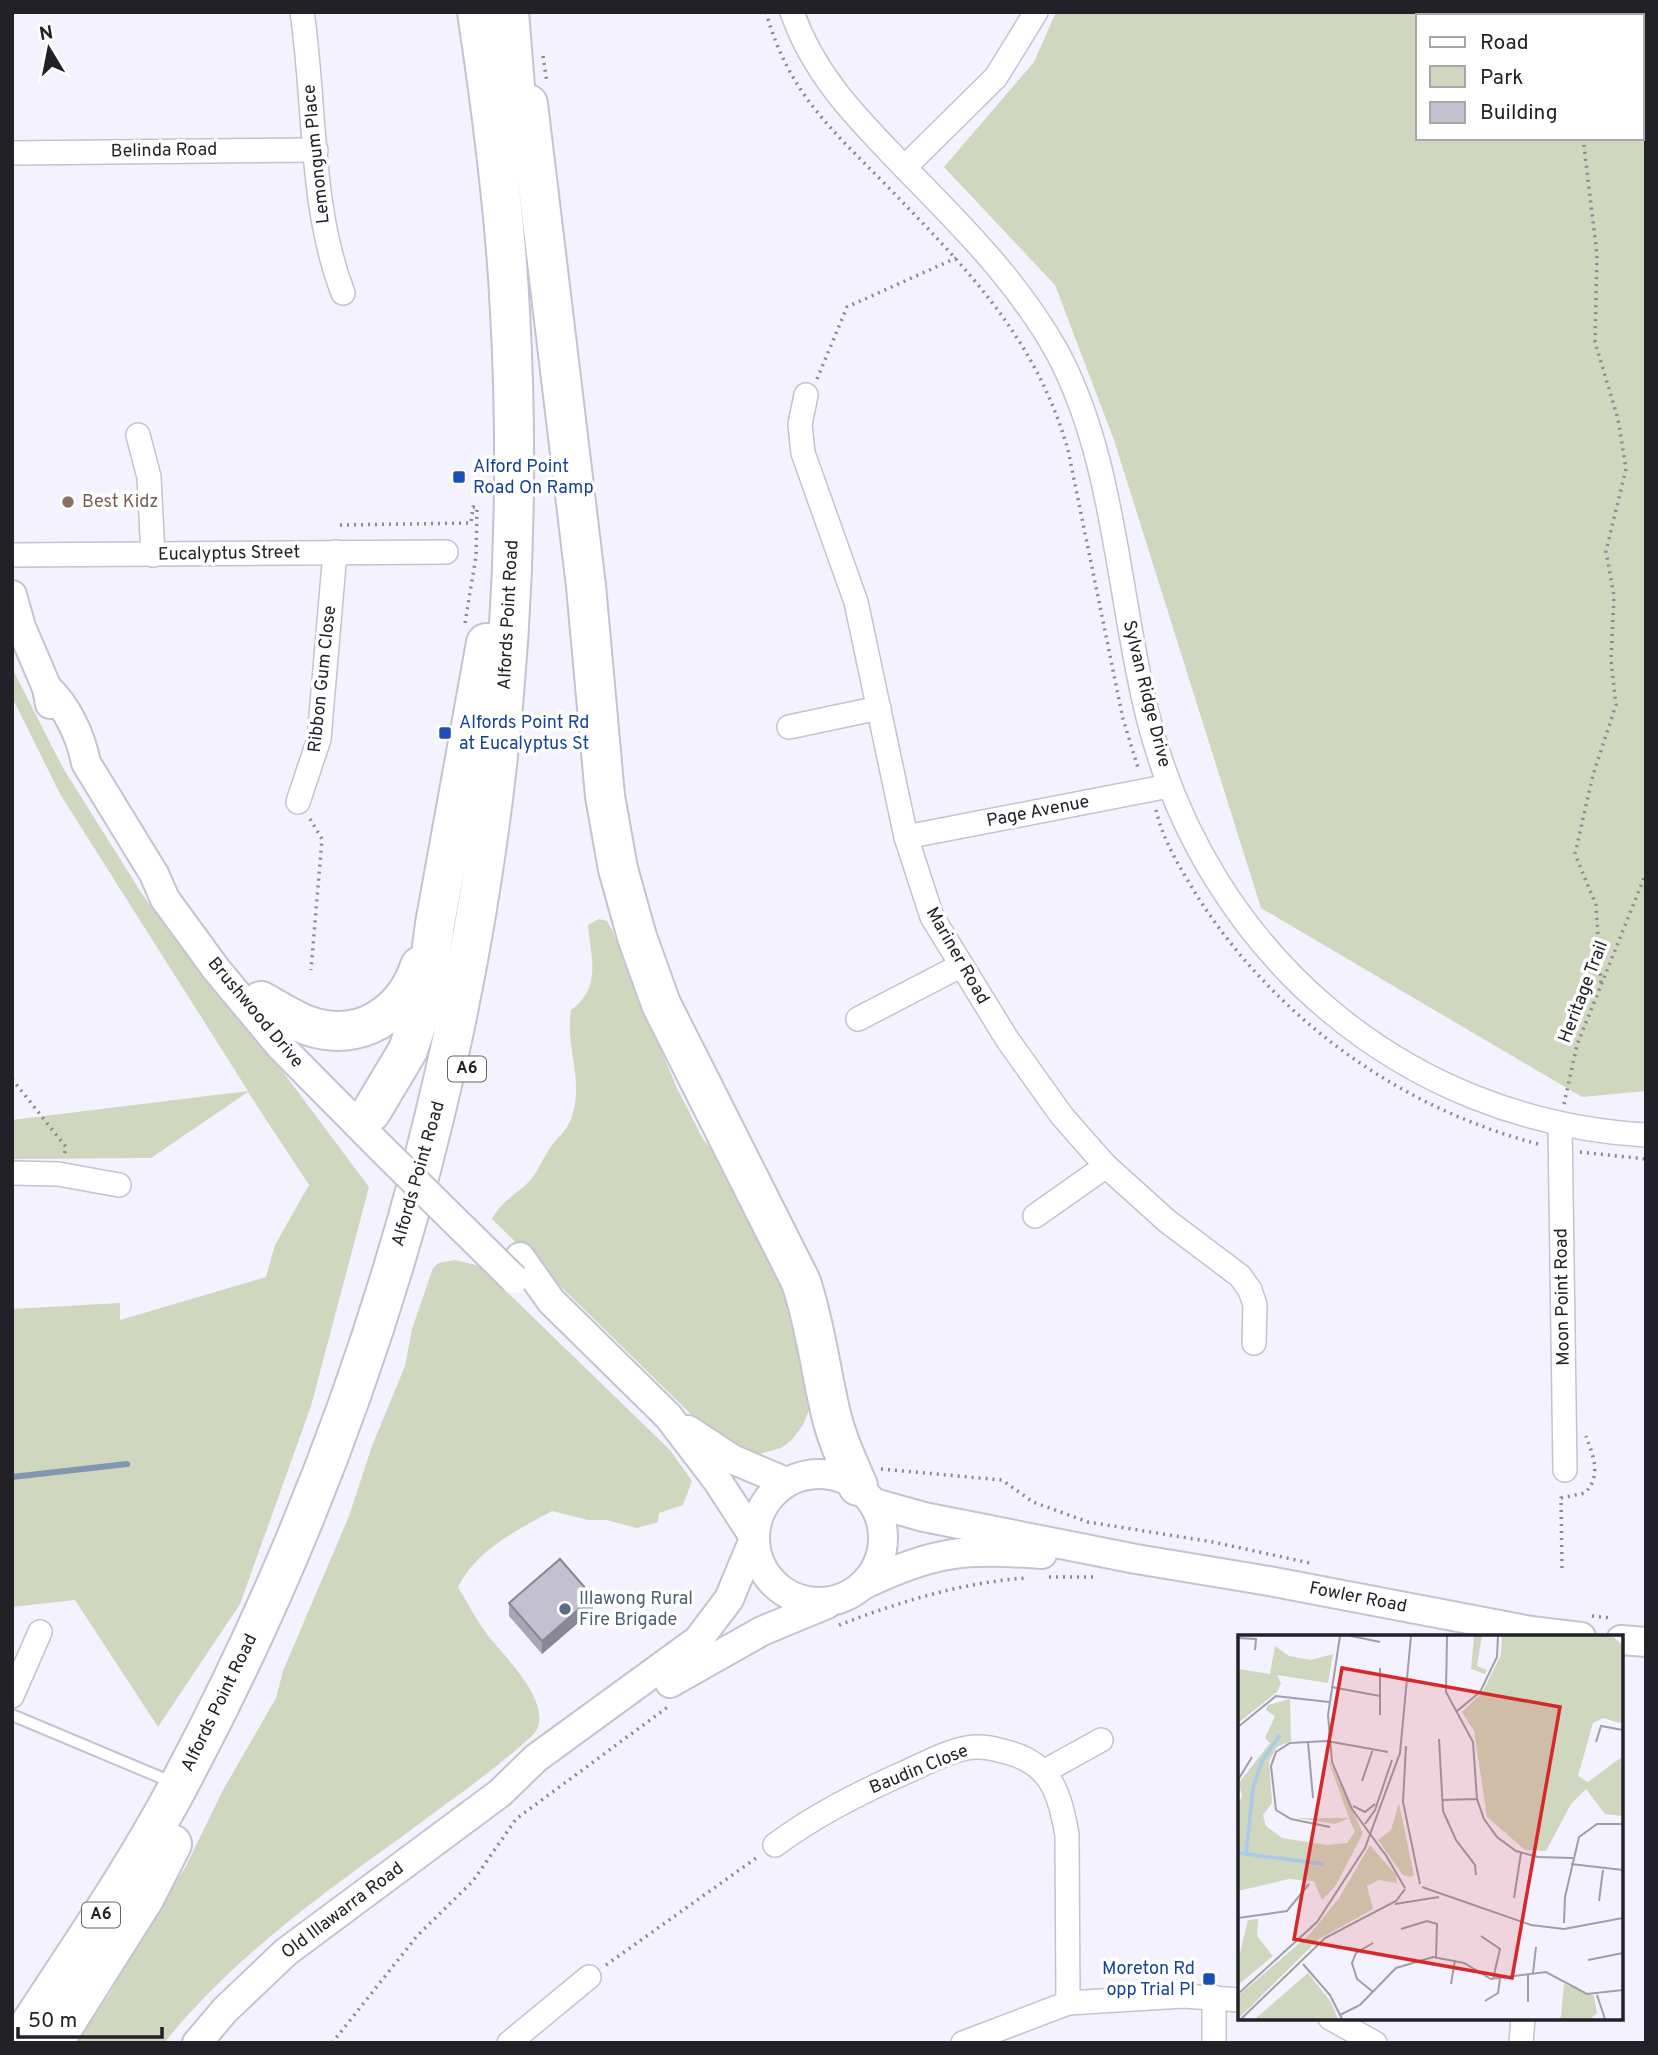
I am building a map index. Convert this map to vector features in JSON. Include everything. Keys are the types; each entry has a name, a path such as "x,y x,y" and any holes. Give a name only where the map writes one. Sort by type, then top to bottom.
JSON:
{"highway":[{"path":"378,1132 421,1018 432,966 435,924 483,669 496,505 497,322 481,136 476,12"},
{"name":"Alfords Point Road","path":"18,2043 123,1881 179,1785 248,1648 294,1544 359,1374 434,1123 478,910 496,787 507,672 513,548 514,434 510,306 502,204 476,12"},
{"path":"510,12 534,136 586,586 605,796 618,869 637,937 661,1004 801,1282 816,1329 830,1410 841,1447 869,1485"},
{"name":"Alfords Point Road","path":"53,2043 145,1897 240,1710 299,1583 354,1447 403,1306 451,1136 475,1036 513,824 532,650 538,547 536,338 510,12"},
{"path":"261,1001 321,1029 348,1031 372,1025 394,1011 411,988 435,924"}],"street":[{"name":"Lemongum Place","path":"302,12 325,236 343,293"},
{"name":"Sylvan Ridge Drive","path":"792,12 802,39 831,88 1014,285 1056,351 1078,397 1102,483 1148,716 1169,786 1226,897 1331,1013 1399,1061 1453,1090 1494,1107 1560,1124 1646,1135"},
{"path":"905,167 996,77 1036,12"},
{"name":"Belinda Road","path":"12,153 316,150"},
{"name":"Mariner Road","path":"806,395 800,424 803,453 852,591 906,837 932,917 960,966 1046,1095 1106,1166 1167,1220 1240,1276 1250,1290 1255,1305 1254,1343"},
{"path":"138,435 149,477 152,555"},
{"name":"Ribbon Gum Close","path":"298,802 319,739 335,552"},
{"name":"Eucalyptus Street","path":"12,555 446,552"},
{"name":"Brushwood Drive","path":"12,595 21,627 47,688 58,698 83,748 86,763 155,874 165,899 228,985 289,1056 378,1132"},
{"path":"789,727 879,708"},
{"name":"Page Avenue","path":"906,837 1169,786"},
{"name":"Brushwood Drive","path":"155,874 174,893 261,1001 378,1132 668,1416 717,1480 754,1538"},
{"path":"858,1018 960,966"},
{"name":"Moon Point Road","path":"1560,1124 1565,1470"},
{"path":"1035,1216 1106,1166"},
{"path":"12,1172 58,1174 119,1185"},
{"name":"Brushwood Drive","path":"668,1416 732,1459 786,1482"},
{"path":"823,1474 869,1485 883,1523 884,1545 878,1566 865,1584 834,1614 773,1584 757,1557 754,1538 758,1515 769,1497 786,1482 804,1475 823,1474"},
{"name":"Fowler Road","path":"869,1485 924,1517 1136,1559 1564,1635"},
{"name":"Old Illawarra Road","path":"197,2043 225,2010 286,1952 500,1793 536,1758 698,1640 725,1606 754,1538"},
{"name":"Fowler Road","path":"865,1584 907,1564 953,1552 1136,1559"},
{"name":"Old Illawarra Road","path":"500,1793 552,1768 702,1663 762,1631 834,1614"},
{"path":"12,1696 40,1632"},
{"path":"1623,1640 1646,1642"},
{"path":"1068,2003 1066,1835 1062,1809 1045,1771 1101,1740"},
{"name":"Baudin Close","path":"775,1845 831,1808 959,1750 988,1747 1016,1755 1045,1771"},
{"path":"509,2043 589,1978"},
{"path":"963,2043 1068,2003 1183,1996 1238,2000"},
{"path":"1214,1997 1214,2043"},
{"path":"1333,2020 1375,2043"},
{"path":"1521,2043 1524,2020"}],"lane":[{"path":"12,1715 179,1785"}],"path":[{"path":"543,52 548,93"},
{"path":"1583,140 1597,256 1595,342 1618,419 1626,470 1606,551 1614,596 1611,660 1616,705 1593,775 1575,854 1596,905 1601,985"},
{"path":"806,395 824,369 847,307 956,258"},
{"path":"340,525 471,523 473,508 477,507 477,556 462,635"},
{"path":"298,802 322,839 310,970"},
{"name":"Heritage Trail","path":"1560,1124 1577,1045 1646,873"},
{"path":"12,1079 66,1147 58,1174"},
{"path":"869,1485 887,1471 919,1471 1002,1480 1049,1510 1104,1525"},
{"path":"1562,1498 1562,1568"},
{"path":"834,1614 907,1602 1000,1580 1096,1577"},
{"path":"332,2043 417,1936 473,1881 516,1818 672,1704"},
{"path":"589,1978 775,1845"}],"green space":[{"path":"1056,12 1646,12 1646,1091 1582,1097 1261,908 1114,440 1055,285 944,167 1034,62"},
{"path":"12,668 63,768 142,894 204,977 265,1048 369,1187 311,1406 240,1604 158,1727 75,1600 12,1607 12,1309 120,1303 120,1320 266,1277 275,1245 309,1185 248,1092 151,1158 12,1159 12,1120 248,1091 60,794 12,697"},
{"path":"599,919 607,921 613,932 676,1086 703,1139 717,1156 787,1281 813,1400 803,1425 792,1440 781,1448 748,1457 704,1427 492,1219 502,1205 530,1180 571,1119 576,1087 570,1036 571,1010 581,1001 591,982 592,960 588,925"},
{"path":"455,1260 480,1266 670,1450 692,1481 683,1505 659,1513 658,1522 637,1528 552,1511 486,1552 475,1562 458,1587 486,1633 514,1666 533,1695 539,1722 534,1734 485,1775 337,1884 245,1958 164,2043 75,2043 109,1995 150,1919 185,1868 223,1790 276,1698 283,1671 349,1516 372,1446 405,1366 412,1329 433,1268 439,1263"}],"building":[{"path":"560,1559 593,1597 542,1641 509,1603"}],"waterway":[{"path":"12,1477 127,1464"}],"place":[{"name":"Alford Point Road On Ramp","path":"459,477"},
{"name":"Best Kidz","path":"68,502"},
{"name":"Alfords Point Rd at Eucalyptus St","path":"445,733"},
{"name":"Illawong Rural Fire Brigade","path":"565,1609"},
{"name":"Moreton Rd opp Trial Pl","path":"1209,1979"}]}
